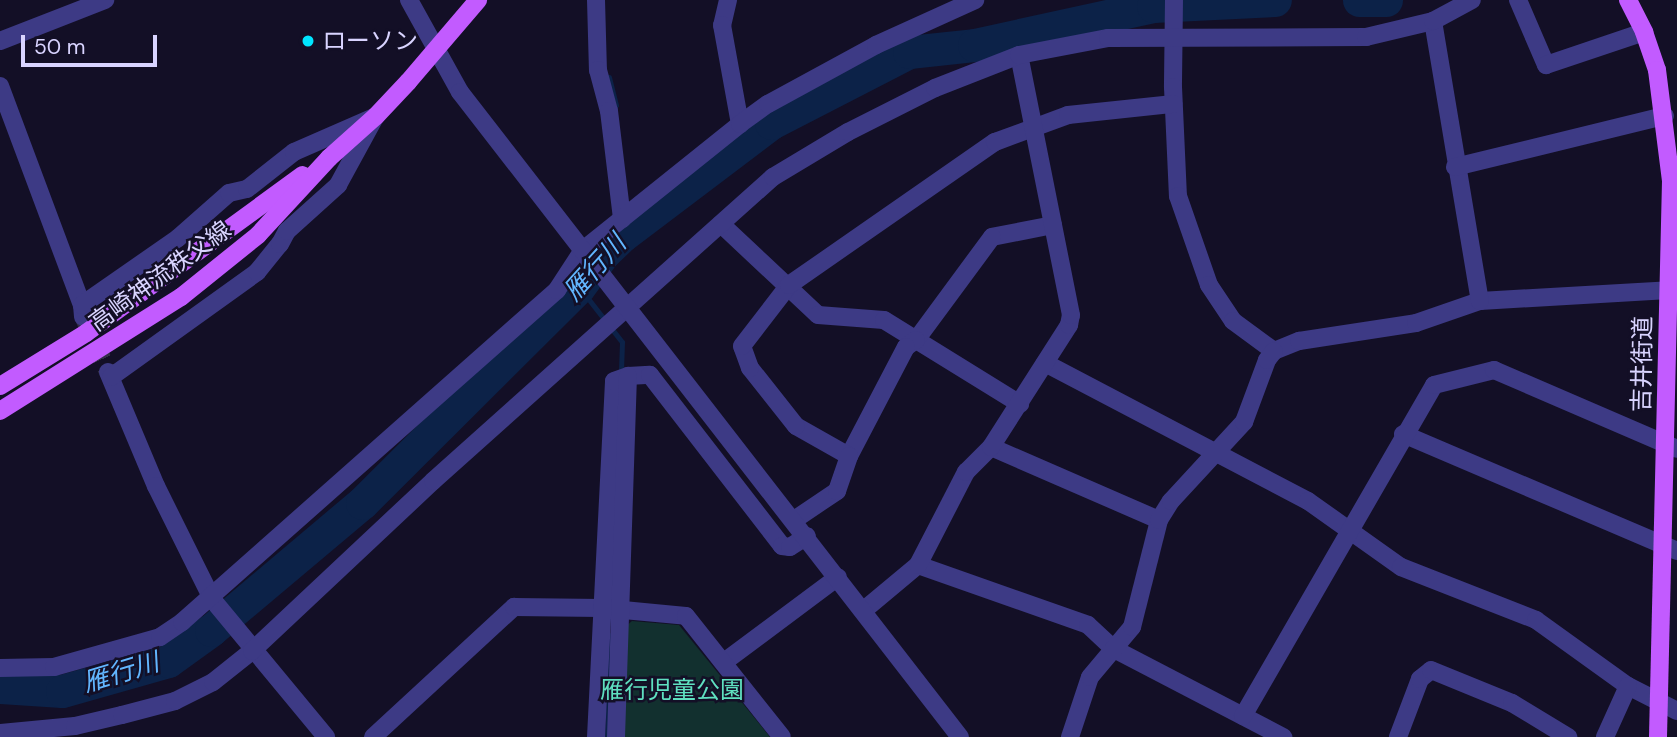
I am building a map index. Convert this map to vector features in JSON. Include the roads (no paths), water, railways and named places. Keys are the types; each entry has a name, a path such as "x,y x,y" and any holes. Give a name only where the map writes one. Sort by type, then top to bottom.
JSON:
{"main road":[{"name":"高崎神流秩父線","path":"0,411 181,297 258,235 329,158 376,116 437,50 478,0"},
{"name":"吉井街道","path":"1628,0 1644,32 1657,70 1665,116 1671,181 1671,547 1658,737"},
{"name":"高崎神流秩父線","path":"0,386 86,333 254,208 329,158"}],"street":[{"path":"0,41 105,0"},
{"path":"409,0 460,92 807,536 960,737"},
{"path":"596,0 598,70 609,111 622,219"},
{"path":"728,0 722,25 740,124"},
{"path":"0,667 54,667 160,637 212,599 556,290 583,250 740,124 768,104 876,45 975,0"},
{"path":"1174,0 1173,103 1178,196 1209,285 1233,321 1274,351"},
{"path":"0,733 75,726 175,701 213,682 252,651 433,481 630,308 773,177 848,132 936,88 1019,55 1108,37 1366,37 1433,21 1472,0"},
{"path":"1518,0 1546,65 1644,32"},
{"path":"1433,21 1455,167 1480,301"},
{"path":"864,610 918,565 966,472 991,447 1069,326 1071,315 1019,55"},
{"path":"0,86 83,311 177,238 229,193 247,190 294,152 376,116"},
{"path":"849,456 796,426 750,368 742,346 789,285 995,142 1068,115 1173,103"},
{"path":"326,737 252,651 212,599 156,486 109,375 257,272 280,244 286,231 338,185 376,116"},
{"path":"1455,167 1665,116"},
{"path":"721,224 818,315 884,320 1020,404"},
{"path":"794,520 836,491 849,456 906,347 916,340 992,237 1053,225"},
{"path":"1070,737 1090,677 1132,627 1159,520 1171,501 1244,422 1267,360 1274,351 1299,341 1416,323 1480,301 1669,290"},
{"path":"1045,363 1308,501 1401,567 1536,620 1628,686 1677,711"},
{"path":"1243,716 1403,434 1434,385 1494,370 1671,446"},
{"path":"597,737 614,381 628,376 650,375 782,546 790,547 807,536"},
{"path":"616,737 628,376"},
{"path":"1403,434 1671,547"},
{"path":"991,447 1159,520"},
{"path":"918,565 1088,625 1114,649 1283,737"},
{"path":"724,662 838,577"},
{"path":"373,737 514,607 602,608 686,616 782,737"},
{"path":"1398,737 1420,679 1431,670 1512,703 1568,737"},
{"path":"1605,737 1628,686"}],"waterway":[{"name":"雁行川","path":"0,687 62,691 168,661 211,630 362,503 579,287 602,255 623,235 771,123 909,52 974,45 1153,6 1275,0"},
{"name":"雁行川","path":"1359,0 1386,0"},
{"path":"609,77 616,105"},
{"path":"579,287 622,342 621,374"},
{"path":"607,737 611,635"}],"tunnel":[{"path":"84,318 108,372"}],"place":[{"name":"ローソン","path":"308,41"}],"park label":[{"name":"雁行児童公園","path":"672,690"}]}
